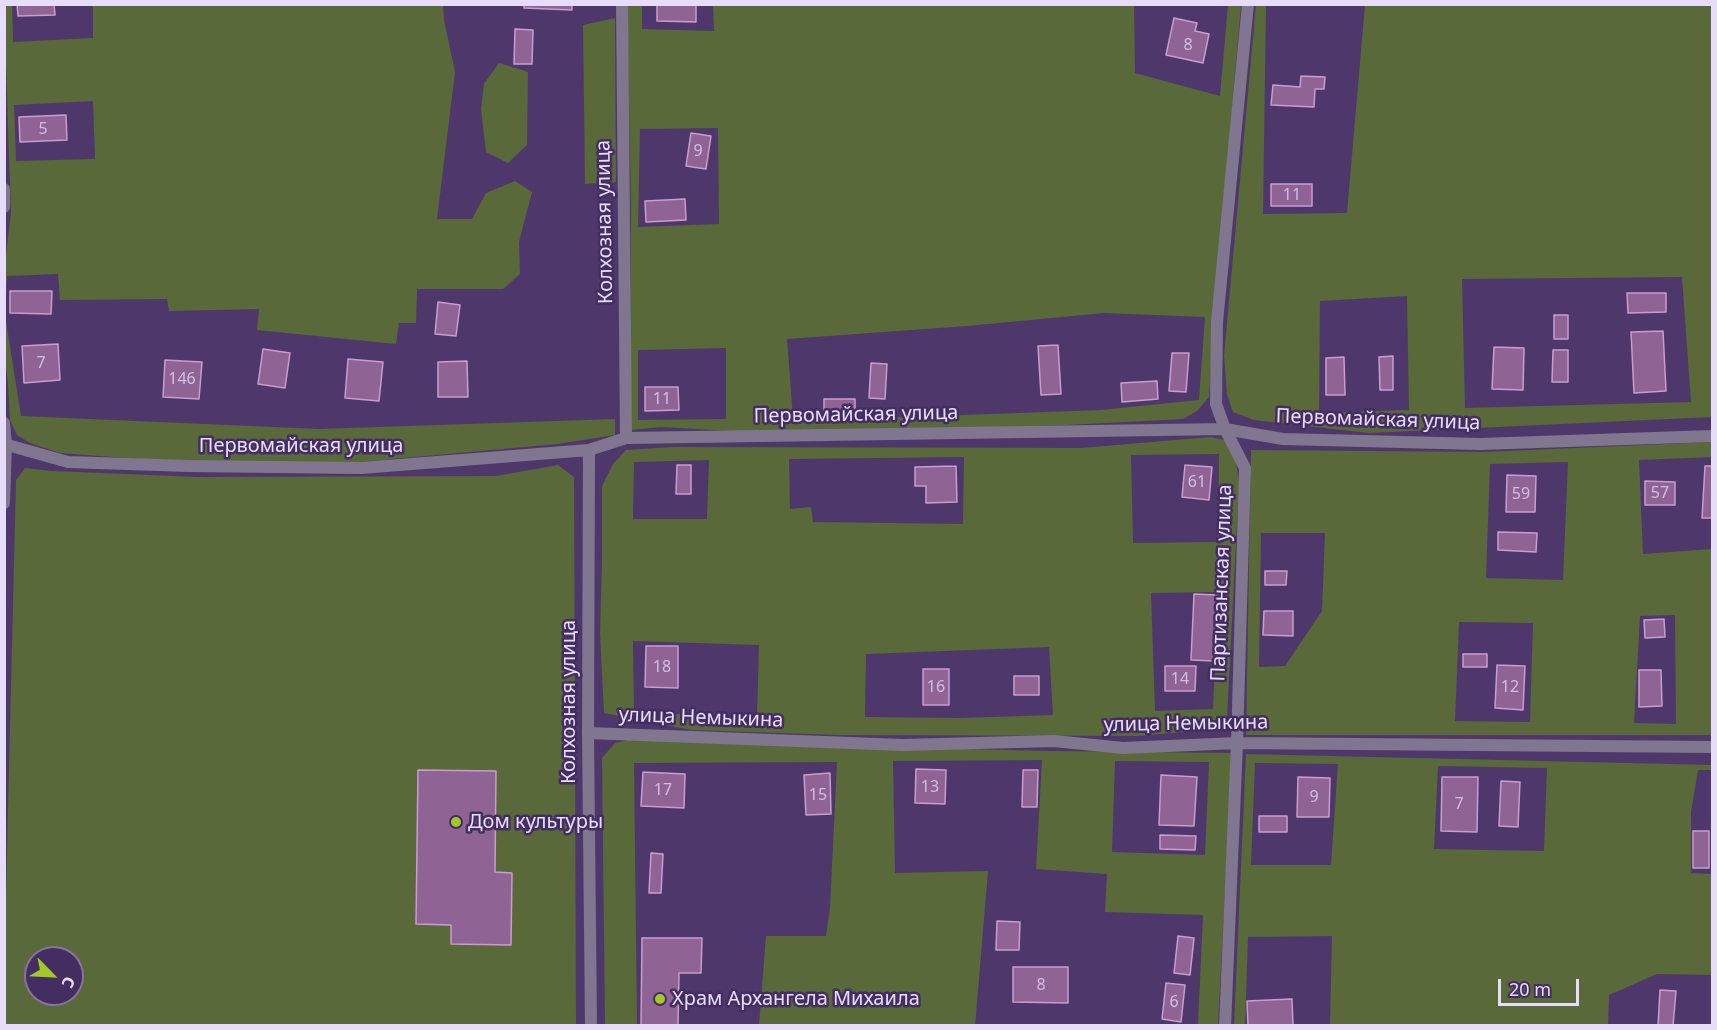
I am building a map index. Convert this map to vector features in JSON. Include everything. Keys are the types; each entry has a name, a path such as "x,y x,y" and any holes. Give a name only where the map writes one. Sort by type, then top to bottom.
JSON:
{"street":[{"name":"Колхозная улица","path":"622,4 627,438"},
{"name":"Партизанская улица","path":"1225,1026 1237,743 1245,468 1225,429 1216,404 1217,322 1248,4"},
{"path":"4,189 4,207"},
{"path":"4,423 4,503"},
{"name":"Первомайская улица","path":"5,445 68,462 361,468 589,450 627,438 1225,429 1283,439 1480,444 1713,436"},
{"name":"Колхозная улица","path":"589,450 588,733 591,1026"},
{"name":"улица Немыкина","path":"588,733 903,746 1054,741 1124,748 1237,743 1713,747"}],"green space":[{"path":"4,5 12,5 13,42 93,38 93,5 443,5 455,72 437,219 472,219 486,193 515,181 532,192 519,242 520,274 503,289 417,289 416,323 399,323 396,344 257,330 259,309 169,311 167,299 60,300 58,274 7,276 5,315 21,416 319,429 615,419 615,435 557,444 360,462 178,462 60,453 30,443 17,435 10,420 4,356 4,270 11,213","holes":["93,101 95,159 16,161 14,105"]},
{"path":"627,5 642,5 642,29 714,31 713,5 1134,5 1135,73 1220,96 1228,5 1241,5 1209,397 1197,411 1183,419 784,434 661,427 631,430 631,204","holes":["718,128 719,224 638,227 640,129","1104,313 1205,317 1199,400 1101,410 880,418 793,418 787,339","726,348 726,419 638,420 638,350"]},
{"path":"1256,5 1266,5 1263,214 1347,213 1365,5 1712,5 1712,417 1369,433 1254,420 1233,412 1227,394 1224,356","holes":["1682,277 1691,402 1465,408 1462,279","1407,296 1409,410 1319,413 1320,301"]},
{"path":"615,18 616,182 585,184 583,25"},
{"path":"499,63 528,72 527,145 508,163 486,152 481,109 484,84"},
{"path":"1211,437 1224,440 1235,456 1239,482 1227,718 1217,729 1137,736 839,735 691,730 604,713 600,633 602,486 613,464 626,450 673,447 1081,448","holes":["1219,454 1218,542 1133,543 1131,455","964,457 963,524 813,522 811,507 790,509 789,459","709,460 707,519 633,519 634,462","1218,592 1213,709 1155,711 1151,593","633,641 759,645 757,716 634,712","1049,647 1053,715 961,718 865,717 866,654"]},
{"path":"1712,442 1712,457 1639,460 1643,554 1712,549 1712,735 1246,735 1251,450 1483,452","holes":["1568,462 1563,580 1486,578 1490,464","1261,533 1325,533 1322,611 1285,666 1259,667","1675,615 1676,724 1634,723 1640,616","1459,622 1533,623 1530,722 1455,721"]},
{"path":"558,465 574,477 576,1025 5,1026 5,934 16,480 25,468 198,477 496,476"},
{"path":"632,739 1049,751 1232,753 1218,1025 1198,1025 1203,915 1105,912 1107,874 1036,869 1042,760 893,761 895,873 988,871 975,1026 759,1025 766,936 826,936 830,908 837,762 634,763 637,1025 605,1025 602,758 615,743","holes":["1115,761 1209,762 1205,855 1112,852"]},
{"path":"1246,754 1712,765 1712,770 1698,770 1691,812 1691,873 1712,874 1712,975 1657,974 1609,995 1608,1025 1330,1025 1332,936 1248,937 1245,1025 1234,1025","holes":["1255,763 1338,764 1331,865 1251,865","1438,766 1547,768 1544,851 1434,849"]}],"building":[{"path":"17,4 54,4 55,15 18,16"},
{"path":"524,4 572,4 572,10 524,8"},
{"path":"657,4 696,4 696,22 657,21"},
{"path":"1174,18 1197,23 1195,31 1209,34 1203,63 1166,55"},
{"path":"515,29 533,30 532,64 514,64"},
{"path":"1301,76 1325,77 1324,89 1315,89 1314,107 1271,105 1273,85 1300,87"},
{"path":"66,115 67,140 20,142 19,117"},
{"path":"691,133 711,136 706,169 686,166"},
{"path":"1271,184 1312,184 1312,206 1271,206"},
{"path":"685,199 686,220 646,222 645,201"},
{"path":"10,291 52,291 51,314 10,313"},
{"path":"1627,293 1666,293 1666,312 1628,313"},
{"path":"438,302 460,305 456,336 435,334"},
{"path":"1554,315 1568,315 1568,339 1554,339"},
{"path":"1663,331 1666,391 1634,393 1631,332"},
{"path":"58,344 60,380 24,383 22,346"},
{"path":"1058,345 1061,394 1041,395 1038,346"},
{"path":"1494,347 1524,348 1523,390 1492,389"},
{"path":"263,349 290,353 285,388 258,384"},
{"path":"1553,350 1568,350 1568,382 1552,382"},
{"path":"1172,353 1189,353 1186,392 1169,391"},
{"path":"1393,356 1393,390 1380,390 1379,357"},
{"path":"1344,357 1345,395 1326,395 1326,358"},
{"path":"348,359 383,362 379,401 345,398"},
{"path":"165,360 202,362 199,399 163,397"},
{"path":"467,361 468,397 438,397 438,362"},
{"path":"871,363 887,364 885,399 869,398"},
{"path":"1157,381 1158,399 1122,402 1121,383"},
{"path":"645,387 678,387 679,410 645,411"},
{"path":"824,399 855,399 855,415 824,416"},
{"path":"677,465 691,465 691,494 676,494"},
{"path":"1185,465 1212,467 1209,500 1182,497"},
{"path":"956,466 957,502 926,503 926,486 915,486 915,467"},
{"path":"1705,466 1712,466 1712,518 1702,518"},
{"path":"1507,475 1536,476 1535,512 1506,512"},
{"path":"1645,481 1675,482 1675,505 1645,505"},
{"path":"1498,532 1537,533 1536,552 1498,550"},
{"path":"1265,571 1287,571 1286,585 1265,585"},
{"path":"1194,594 1218,595 1214,661 1191,660"},
{"path":"1264,611 1293,611 1293,636 1263,635"},
{"path":"1664,619 1665,637 1645,638 1644,620"},
{"path":"646,646 678,646 678,688 645,687"},
{"path":"1463,654 1487,654 1487,667 1463,667"},
{"path":"1497,665 1525,666 1523,710 1495,708"},
{"path":"1165,666 1196,666 1195,691 1165,691"},
{"path":"923,669 949,669 949,705 923,705"},
{"path":"1639,670 1661,670 1662,706 1639,707"},
{"path":"1014,676 1039,676 1039,695 1014,695"},
{"path":"916,769 946,770 945,804 915,803"},
{"name":"Дом культуры","path":"418,770 496,771 495,872 512,873 511,945 451,944 451,925 416,924"},
{"path":"1023,770 1038,770 1037,807 1022,807"},
{"path":"643,772 685,774 684,808 641,806"},
{"path":"830,773 831,814 806,815 804,775"},
{"path":"1161,775 1197,777 1194,826 1159,825"},
{"path":"1298,777 1330,778 1329,817 1297,817"},
{"path":"1442,777 1478,777 1477,832 1441,831"},
{"path":"1501,781 1520,782 1518,827 1499,826"},
{"path":"1259,816 1287,816 1287,832 1259,832"},
{"path":"1693,831 1709,831 1709,868 1693,868"},
{"path":"1160,835 1196,836 1195,850 1160,849"},
{"path":"651,853 663,854 661,893 649,893"},
{"path":"997,921 1020,922 1019,950 996,950"},
{"path":"1178,936 1194,938 1190,975 1174,973"},
{"name":"Храм Архангела Михаила","path":"642,938 702,938 701,973 679,973 678,1026 641,1026"},
{"path":"1013,967 1068,967 1068,1003 1013,1002"},
{"path":"1166,983 1185,985 1181,1022 1162,1019"},
{"path":"1660,990 1676,991 1673,1026 1658,1026"},
{"path":"1292,999 1293,1026 1248,1026 1247,1001"}],"place":[{"name":"Дом культуры","path":"456,822"},
{"name":"Храм Архангела Михаила","path":"660,999"}]}
